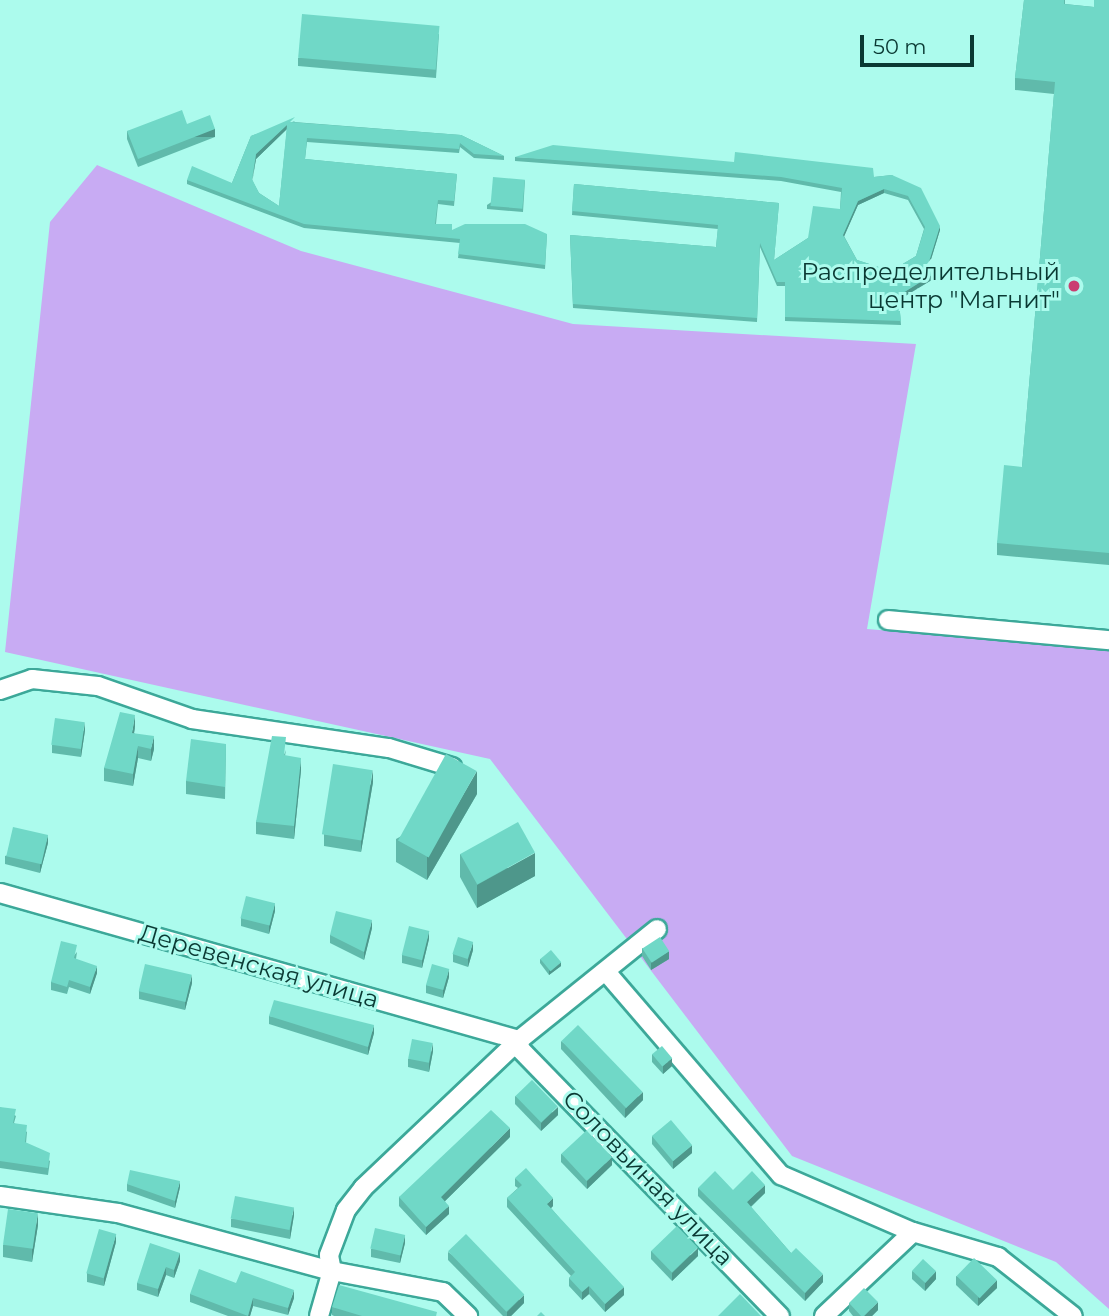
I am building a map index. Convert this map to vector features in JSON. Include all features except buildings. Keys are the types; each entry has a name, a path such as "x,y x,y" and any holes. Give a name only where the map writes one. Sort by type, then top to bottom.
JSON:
{"street":[{"path":"888,620 1109,640"},
{"path":"0,690 32,679 98,686 192,719 389,748 452,767"},
{"name":"Деревенская улица","path":"0,893 519,1040"},
{"path":"319,1316 332,1271 329,1255 346,1210 363,1188 519,1040 607,973 657,929"},
{"path":"607,973 781,1175 914,1232 998,1257 1073,1316"},
{"name":"Соловьиная улица","path":"519,1040 520,1049 780,1316"},
{"path":"0,1196 118,1213 332,1271 443,1292 468,1316"},
{"path":"824,1316 914,1232"}],"shaded area":[{"path":"97,165 301,251 573,324 916,344 867,629 1109,649 1109,1309 1056,1262 792,1156 490,759 5,652 50,222"}],"place":[{"name":"Распределительный центр \"Магнит\"","path":"1074,286"}]}
